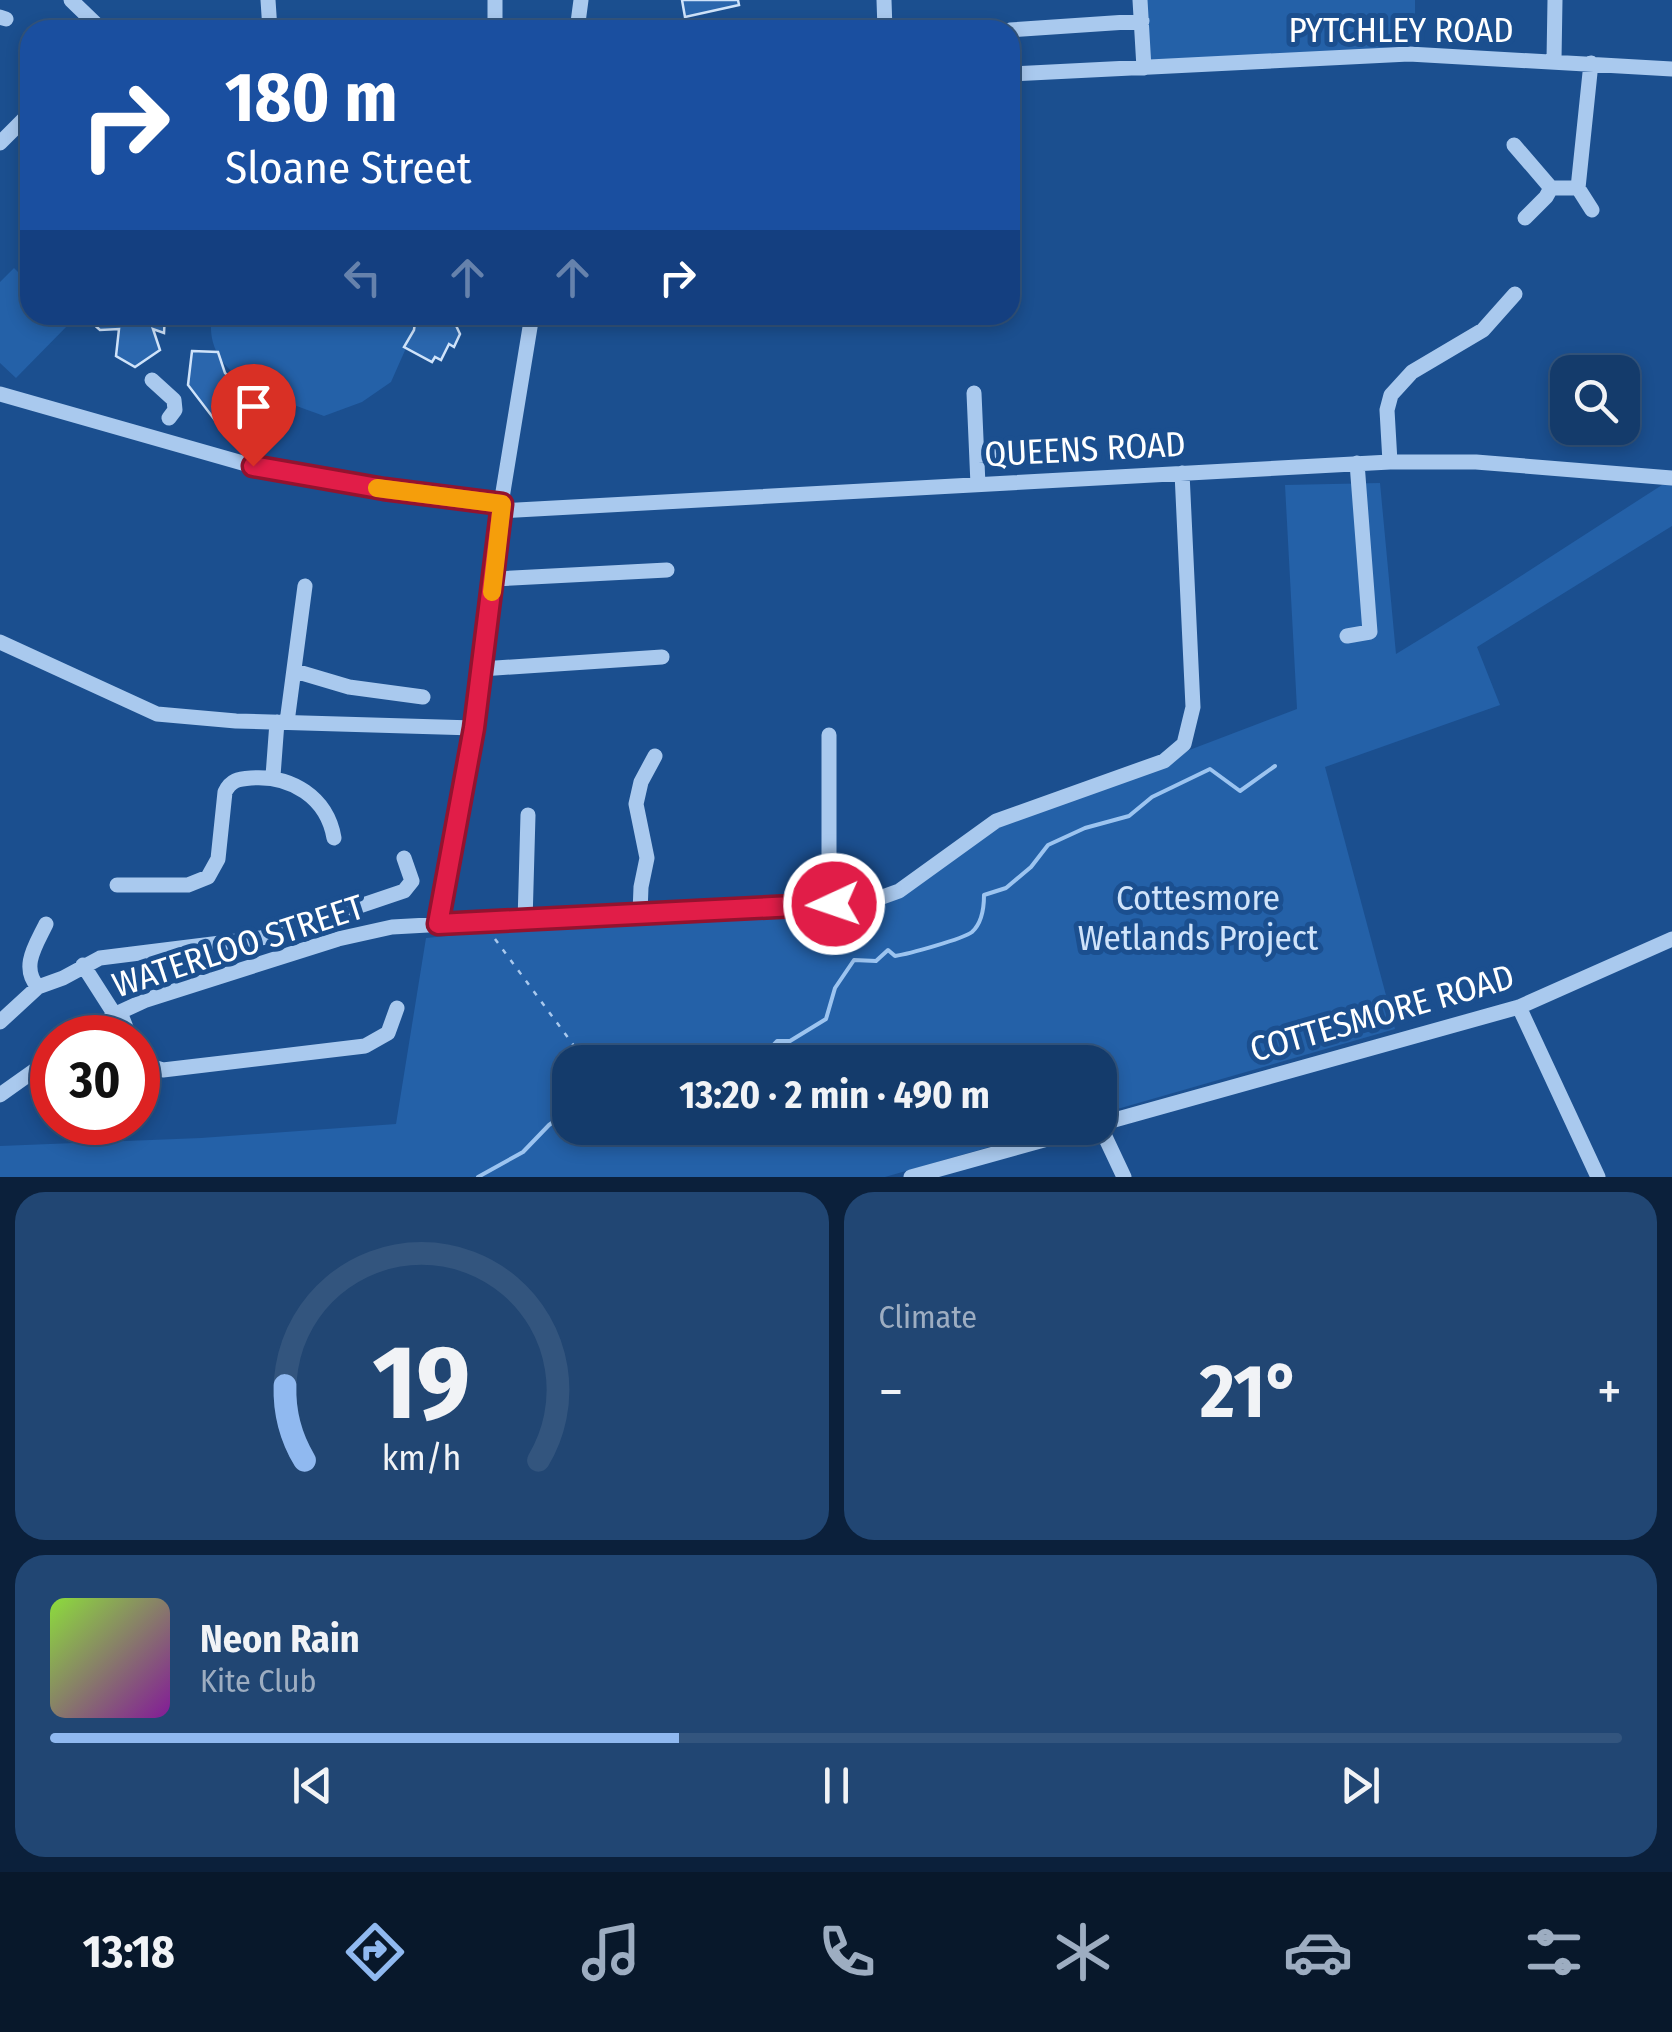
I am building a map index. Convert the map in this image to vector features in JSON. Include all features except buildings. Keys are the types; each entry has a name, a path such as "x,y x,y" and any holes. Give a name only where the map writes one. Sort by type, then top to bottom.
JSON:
{"street":[{"path":"71,0 92,20"},
{"path":"884,0 898,0"},
{"path":"1140,0 1144,68"},
{"path":"1554,60 1556,0"},
{"path":"1020,29 1142,22"},
{"name":"PYTCHLEY ROAD","path":"1020,74 1408,54 1672,69"},
{"path":"1591,63 1578,188 1592,210"},
{"path":"0,144 20,123"},
{"path":"1514,145 1551,188"},
{"path":"1525,218 1551,188 1578,188"},
{"path":"1390,462 1387,410 1392,395 1412,372 1484,330 1515,294"},
{"path":"438,924 474,728 501,508 530,325"},
{"path":"152,380 174,400 175,410 169,418"},
{"name":"QUEENS ROAD","path":"0,394 253,466 501,508 1390,462 1476,462 1672,478"},
{"path":"974,394 978,485"},
{"path":"978,455 1046,450"},
{"path":"1347,636 1370,632 1357,464"},
{"name":"WATERLOO STREET","path":"118,1014 174,990 363,932 438,924 834,904 888,896 996,821 1150,767 1180,750 1188,736 1193,707 1182,474"},
{"path":"494,579 667,570"},
{"path":"273,776 295,671 305,586"},
{"path":"0,642 158,714 474,728"},
{"path":"482,669 662,657"},
{"path":"295,671 349,687 423,698"},
{"path":"829,735 834,904"},
{"path":"640,913 647,858 637,814 637,793 654,756"},
{"path":"116,885 188,885 208,877 218,859 227,788 236,780 273,776 314,798 328,815 334,838"},
{"path":"524,922 528,814"},
{"path":"0,1022 38,987 100,958 246,942 404,891 412,881 404,858"},
{"path":"38,987 28,968 46,924"},
{"name":"COTTESMORE ROAD","path":"1117,1120 1519,1006 1672,939"},
{"path":"83,965 118,1014"},
{"path":"1519,1006 1598,1177"},
{"path":"160,1069 365,1046 388,1033 397,1008"},
{"path":"0,1095 30,1074"},
{"path":"911,1177 1026,1145"},
{"path":"1109,1145 1124,1177"}],"path":[{"path":"484,923 574,1045"}],"green space":[{"path":"1143,0 1415,0 1415,45 1144,68"},
{"path":"14,268 20,274 20,325 68,325 16,378 0,363 0,282"},
{"path":"212,325 412,325 414,330 391,382 362,402 324,416 247,383 218,355"},
{"name":"Cottesmore Wetlands Project","path":"1380,483 1396,654 1662,485 1672,485 1672,526 1477,647 1500,705 1325,767 1395,1029 1117,1109 1117,1045 552,1045 552,1145 996,1145 885,1177 0,1177 0,1146 160,1145 160,1140 396,1124 426,938 896,892 982,829 1297,709 1285,485"}],"waterway":[{"path":"773,1045 777,1041 790,1041 826,1019 835,988 854,960 876,961 888,950 895,956 902,955 972,932 980,920 984,895 1006,888 1031,867 1048,845 1085,828 1129,816 1152,797 1210,769 1240,791 1275,766"},
{"path":"478,1177 523,1152 552,1123"}],"slow traffic":[{"path":"377,488 502,504 492,592"}],"route":[{"path":"253,466 502,504 474,728 438,924 834,904"}]}
